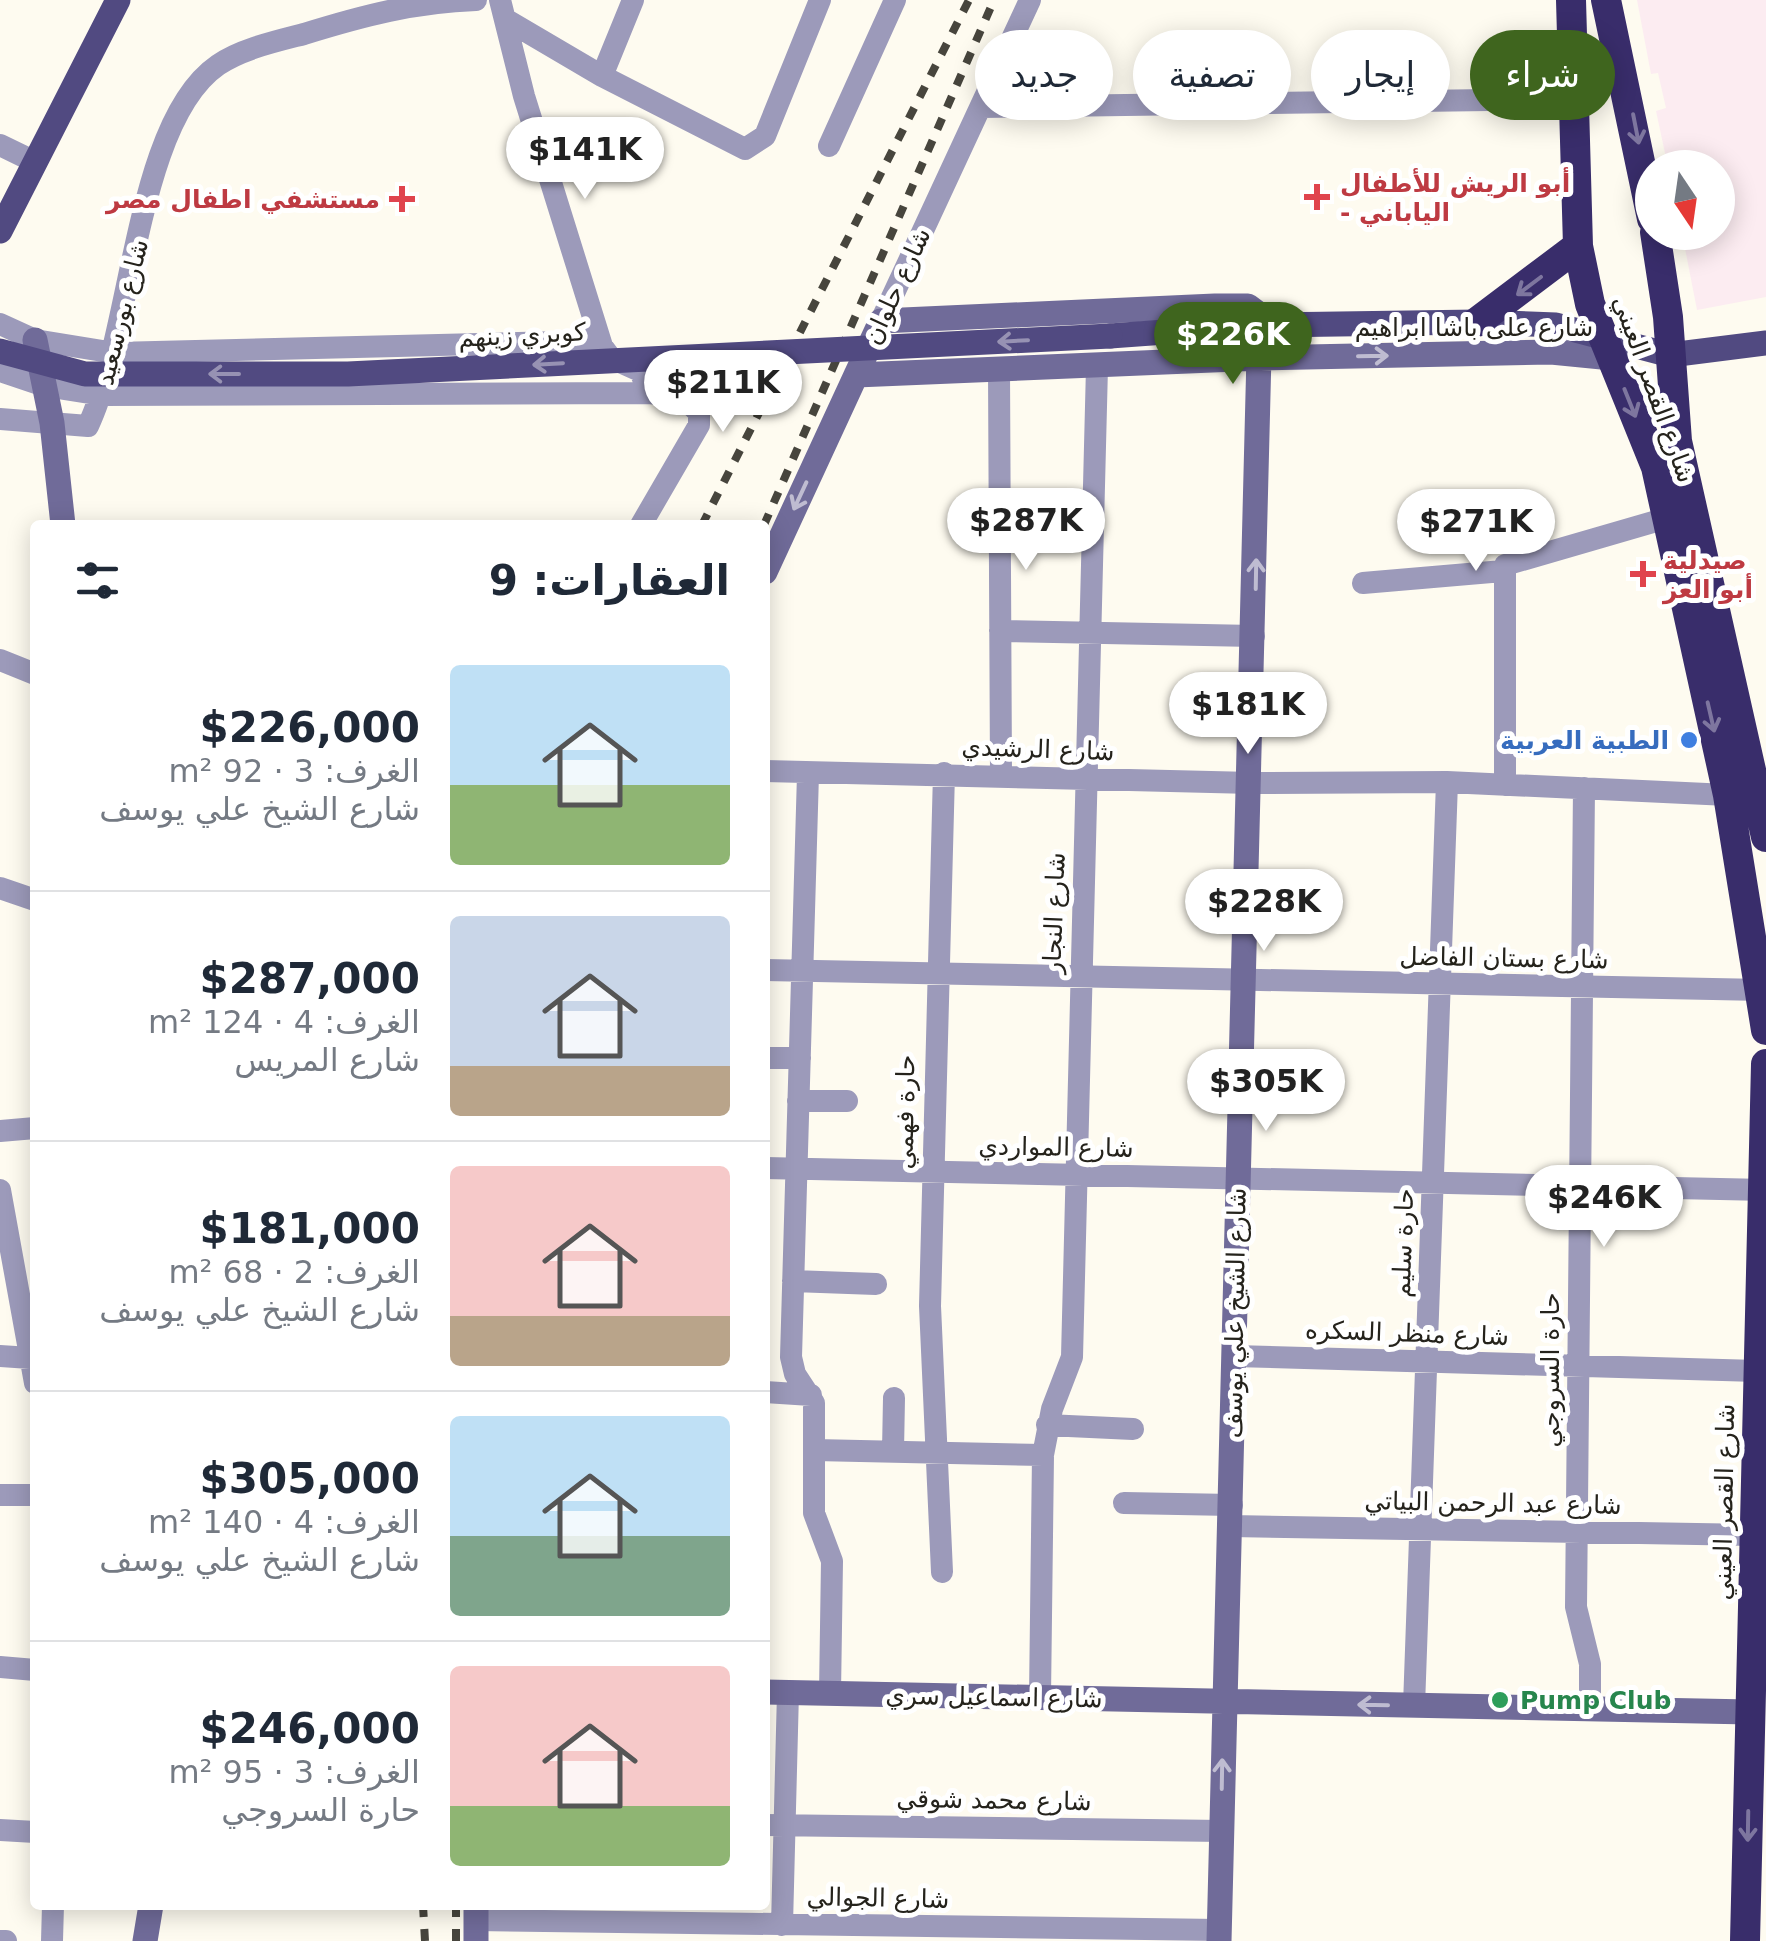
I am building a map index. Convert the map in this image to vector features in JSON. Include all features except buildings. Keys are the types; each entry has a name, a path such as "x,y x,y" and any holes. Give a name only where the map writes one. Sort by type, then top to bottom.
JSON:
{"highway":[{"name":"شارع القصر العيني","path":"1570,0 1570,30"},
{"path":"1606,0 1637,150"},
{"name":"شارع القصر العيني","path":"1572,120 1578,246 1590,304 1656,467 1728,795 1764,990 1766,1030"},
{"path":"1477,322 1578,246"},
{"name":"شارع القصر العيني","path":"1657,250 1677,442 1766,837"},
{"name":"شارع القصر العيني","path":"1745,1941 1766,1064"}],"main road":[{"path":"0,231 118,0"},
{"name":"شارع على باشا ابراهيم","path":"1110,336 1262,326 1477,322 1556,326 1607,347 1670,355 1766,343"},
{"name":"كوبري زينهم","path":"0,352 85,374 348,374 1110,336"}],"street":[{"name":"شارع بورسعيد","path":"52,423 88,426 102,395 158,159 177,115 206,75 220,62 247,52 384,10 476,0"},
{"path":"602,76 634,0"},
{"path":"502,10 602,76 734,147 753,147 765,136 820,0"},
{"path":"829,146 895,0"},
{"name":"شارع حلوان","path":"1016,30 1030,0"},
{"path":"502,10 600,341 611,358 640,370 650,393"},
{"path":"1113,104 1470,100"},
{"name":"شارع حلوان","path":"770,561 975,119"},
{"path":"0,145 34,162"},
{"name":"شارع على باشا ابراهيم","path":"881,322 1248,306 1256,309 1262,326"},
{"path":"0,324 36,340 115,353 600,341"},
{"name":"شارع الشيخ علي يوسف","path":"1219,1936 1262,326"},
{"path":"36,340 52,423 62,520"},
{"name":"شارع على باشا ابراهيم","path":"856,375 1607,347"},
{"name":"شارع النجار","path":"1040,1698 1043,1454 1047,1425 1072,1357 1097,368"},
{"path":"0,371 45,386 102,395 650,393 683,397 692,403 699,425 643,520"},
{"path":"999,371 1001,775"},
{"path":"0,418 52,423"},
{"path":"1505,785 1505,565 1667,518"},
{"path":"1363,583 1503,571"},
{"path":"1000,632 1254,636"},
{"path":"0,660 30,672"},
{"name":"شارع الرشيدي","path":"770,771 1252,783 1448,782 1728,795"},
{"path":"808,774 792,1366 811,1394 814,1514 832,1561 830,1693"},
{"name":"حارة فهمي","path":"942,1572 940,1451 930,1306 944,774"},
{"name":"حارة سليم","path":"1414,1706 1448,782"},
{"name":"حارة السروجي","path":"1584,788 1576,1607 1587,1648 1590,1710"},
{"path":"0,888 30,898"},
{"name":"شارع بستان الفاضل","path":"770,970 1764,990"},
{"path":"770,1058 800,1058"},
{"path":"798,1101 847,1101"},
{"path":"0,1131 30,1128"},
{"name":"شارع المواردي","path":"770,1168 1764,1190"},
{"path":"0,1190 30,1358 0,1356"},
{"path":"793,1281 876,1284"},
{"name":"شارع منظر السكره","path":"1234,1356 1757,1371"},
{"path":"770,1392 811,1394"},
{"path":"893,1451 894,1398"},
{"path":"1047,1425 1133,1430"},
{"path":"815,1450 1043,1454"},
{"path":"0,1495 30,1496"},
{"name":"شارع عبد الرحمن البياتي","path":"1124,1503 1421,1529 1754,1535"},
{"path":"0,1667 30,1670"},
{"path":"776,1692 775,1825 782,1924"},
{"name":"شارع اسماعيل سري","path":"776,1692 1750,1712"},
{"name":"شارع محمد شوقي","path":"775,1825 1222,1831"},
{"path":"0,1830 30,1832"},
{"path":"52,1941 53,1910"},
{"path":"145,1941 150,1910"},
{"name":"شارع الجوالي","path":"476,1922 782,1924 1219,1936"}],"shaded area":[{"path":"1637,0 1766,0 1766,297 1697,310 1685,250 1735,250 1735,150 1664,150 1656,111 1666,108 1658,73 1651,74"}],"railway":[{"path":"705,520 969,0"},
{"path":"766,520 994,0"},
{"path":"423,1910 425,1941"},
{"path":"456,1910 456,1941"}],"place":[{"name":"أبو الريش للأطفال - الياباني","path":"1317,197"},
{"name":"مستشفي اطفال مصر","path":"402,199"},
{"name":"صيدلية أبو العز","path":"1643,574"},
{"name":"الطبية العربية","path":"1689,740"},
{"name":"Pump Club","path":"1500,1700"}]}
